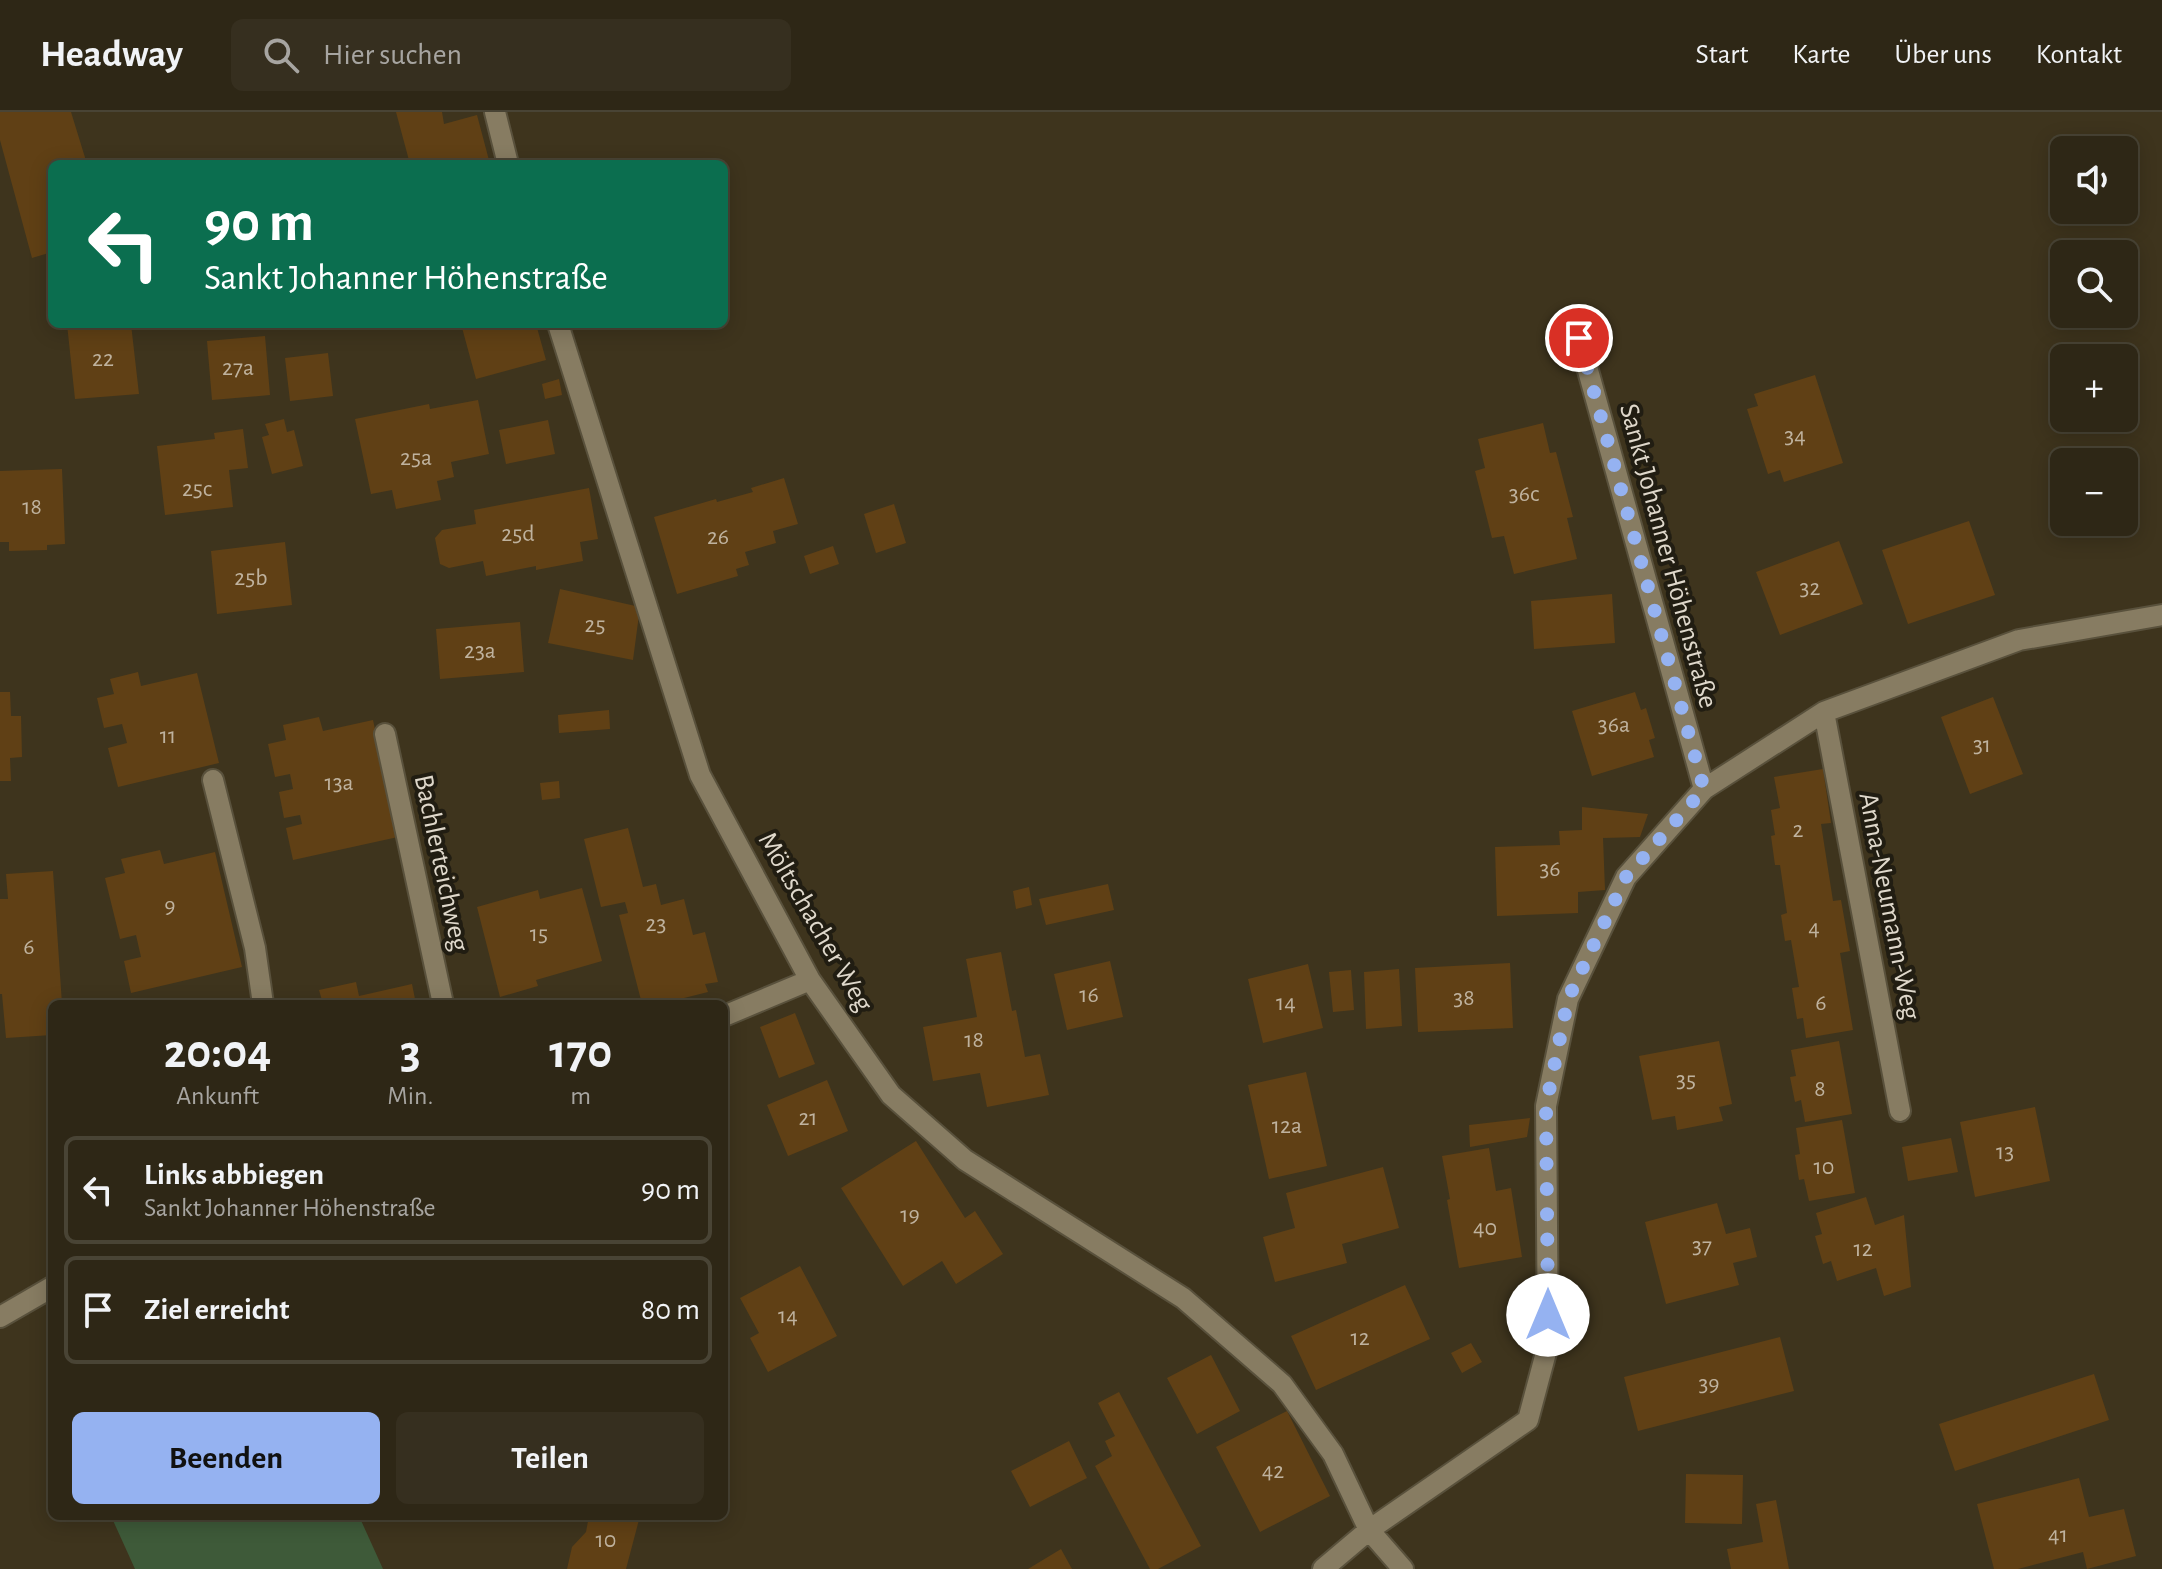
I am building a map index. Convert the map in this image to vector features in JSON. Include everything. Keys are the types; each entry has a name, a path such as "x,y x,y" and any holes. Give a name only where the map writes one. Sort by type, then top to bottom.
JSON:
{"street":[{"path":"495,112 507,160"},
{"name":"Möltschacher Weg","path":"559,328 700,775 810,980 891,1095 965,1160 1183,1298 1282,1384 1333,1454 1369,1530 1403,1569"},
{"name":"Sankt Johanner Höhenstraße","path":"1579,338 1704,789"},
{"path":"1323,1569 1369,1530 1528,1420 1548,1345 1546,1106 1568,999 1626,877 1704,789 1824,712 2019,640 2162,615"},
{"name":"Anna-Neumann-Weg","path":"1824,712 1900,1111"},
{"name":"Bachlerteichweg","path":"385,734 442,1000"},
{"path":"213,780 255,948 262,1000"},
{"path":"728,1014 810,980"},
{"path":"0,1317 48,1289"}],"green space":[{"path":"113,1520 361,1520 383,1569 135,1569"}],"building":[{"path":"0,112 71,112 86,160 48,160 48,253 32,258 0,140"},
{"path":"396,112 442,112 444,124 477,115 489,160 409,160"},
{"path":"67,328 131,328 139,394 75,399"},
{"path":"462,328 537,328 546,360 476,379"},
{"path":"265,336 270,395 212,400 207,341"},
{"path":"328,353 333,396 290,401 285,358"},
{"path":"1815,375 1843,463 1784,482 1780,470 1768,474 1747,409 1758,406 1754,394"},
{"path":"559,379 562,395 545,399 542,384"},
{"path":"478,400 489,454 451,462 454,477 437,481 441,500 396,509 392,490 371,494 355,419 429,404 430,409"},
{"path":"284,419 287,432 294,430 303,466 272,474 262,437 269,435 265,424"},
{"path":"548,420 555,454 506,464 499,430"},
{"path":"1543,423 1550,453 1556,452 1573,517 1567,518 1577,559 1514,574 1504,536 1492,538 1475,471 1485,468 1478,439"},
{"path":"243,429 248,468 229,470 233,507 165,515 157,446 215,439 214,433"},
{"path":"62,469 65,544 47,545 47,550 9,551 9,542 0,542 0,471"},
{"path":"784,478 798,524 773,531 776,543 745,552 749,565 736,569 738,576 677,594 654,517 753,492 751,488"},
{"path":"589,488 598,539 580,542 583,561 486,576 483,561 449,568 440,564 435,538 442,530 476,524 474,510"},
{"path":"894,504 906,543 876,553 864,514"},
{"path":"1969,521 1995,595 1908,624 1882,550"},
{"path":"1839,541 1863,604 1780,635 1756,572"},
{"path":"285,542 292,605 217,614 211,551"},
{"path":"833,546 839,564 810,574 804,556"},
{"path":"560,589 640,607 633,660 548,643"},
{"path":"1612,594 1615,643 1534,649 1531,601"},
{"path":"520,622 524,672 440,679 436,629"},
{"path":"138,672 141,686 197,673 219,763 118,787 108,748 127,743 122,724 104,728 97,698 114,694 110,679"},
{"path":"0,692 10,692 11,716 21,716 22,757 10,758 11,781 0,781"},
{"path":"1635,692 1641,710 1646,708 1655,738 1649,740 1654,757 1592,776 1572,711"},
{"path":"1993,697 2023,774 1970,794 1941,717"},
{"path":"609,710 610,729 559,733 558,715"},
{"path":"319,717 323,731 373,720 398,837 293,860 286,828 302,824 300,815 284,818 279,792 293,789 290,774 275,777 268,744 286,740 283,725"},
{"path":"1823,769 1831,823 1821,824 1833,901 1841,900 1850,951 1840,953 1853,1030 1806,1038 1803,1018 1797,1019 1792,988 1799,987 1791,940 1785,941 1781,915 1787,913 1780,865 1775,865 1771,810 1780,808 1774,777"},
{"path":"559,781 560,798 542,800 540,783"},
{"path":"1582,807 1648,814 1640,837 1603,838 1605,890 1578,892 1578,913 1497,916 1495,847 1560,845 1559,831 1582,830"},
{"path":"628,828 643,887 656,884 661,905 684,899 693,935 705,932 718,982 705,984 708,992 676,1000 641,1000 619,915 628,913 625,902 601,907 584,839"},
{"path":"160,850 164,864 215,852 242,967 131,993 124,961 141,957 136,935 120,939 105,878 125,873 121,859"},
{"path":"53,871 62,1000 48,1000 48,1035 6,1038 0,994 0,899 8,899 6,874"},
{"path":"1108,884 1114,910 1046,925 1039,899"},
{"path":"1029,887 1032,905 1016,909 1013,891"},
{"path":"582,888 602,961 536,980 538,986 500,997 477,907 538,890 540,899"},
{"path":"1001,952 1012,1011 1016,1010 1025,1057 1040,1054 1049,1095 987,1107 980,1073 933,1081 923,1027 977,1017 966,959"},
{"path":"1110,961 1123,1017 1067,1030 1054,974"},
{"path":"1510,963 1513,1028 1418,1032 1415,968"},
{"path":"1308,964 1323,1028 1263,1043 1248,979"},
{"path":"1399,969 1402,1026 1366,1029 1364,972"},
{"path":"1351,970 1354,1010 1333,1012 1329,972"},
{"path":"356,982 359,996 412,984 415,1000 322,1000 319,990"},
{"path":"795,1013 815,1064 779,1078 760,1027"},
{"path":"1719,1041 1732,1104 1719,1107 1723,1121 1677,1130 1675,1116 1652,1120 1639,1056"},
{"path":"1839,1041 1852,1114 1805,1122 1801,1100 1795,1102 1790,1077 1796,1076 1791,1050"},
{"path":"1306,1072 1327,1166 1269,1179 1248,1085"},
{"path":"827,1080 848,1131 788,1156 767,1105"},
{"path":"2035,1107 2050,1181 1975,1197 1960,1122"},
{"path":"1530,1118 1527,1137 1470,1147 1469,1125"},
{"path":"1842,1120 1855,1193 1809,1201 1804,1179 1799,1180 1795,1155 1800,1154 1796,1128"},
{"path":"1951,1138 1958,1172 1908,1181 1902,1147"},
{"path":"916,1141 965,1218 975,1211 1003,1254 956,1284 942,1261 903,1286 841,1188"},
{"path":"1489,1148 1496,1191 1511,1188 1522,1257 1459,1268 1442,1156"},
{"path":"1383,1167 1399,1228 1342,1244 1347,1263 1275,1282 1263,1237 1295,1228 1286,1193"},
{"path":"1866,1197 1875,1225 1904,1215 1911,1287 1884,1296 1876,1268 1837,1281 1831,1261 1823,1264 1815,1236 1822,1234 1816,1213"},
{"path":"1717,1203 1726,1234 1750,1228 1757,1257 1733,1263 1739,1285 1666,1304 1645,1222"},
{"path":"800,1266 837,1336 768,1372 750,1338 759,1333 740,1298"},
{"path":"1405,1285 1430,1339 1316,1390 1291,1336"},
{"path":"1780,1337 1794,1391 1638,1431 1624,1377"},
{"path":"1471,1343 1482,1362 1462,1373 1451,1353"},
{"path":"1211,1355 1240,1411 1197,1434 1167,1378"},
{"path":"2094,1374 2109,1420 1955,1471 1939,1424"},
{"path":"1119,1392 1201,1546 1158,1569 1150,1569 1095,1466 1112,1456 1105,1441 1115,1436 1098,1403"},
{"path":"1287,1411 1330,1496 1260,1532 1216,1447"},
{"path":"1069,1441 1087,1478 1030,1507 1011,1471"},
{"path":"1686,1474 1743,1475 1742,1524 1685,1523"},
{"path":"2079,1478 2089,1517 2124,1509 2136,1556 2087,1569 2083,1552 2018,1569 1994,1569 1977,1504"},
{"path":"1776,1500 1789,1569 1731,1569 1727,1549 1763,1542 1756,1504"},
{"path":"588,1520 639,1520 626,1569 567,1569 572,1547 586,1532"},
{"path":"1061,1549 1072,1569 1028,1569"}],"route":[{"path":"1548,1315 1546,1106 1568,999 1626,877 1704,789 1579,338"}]}
